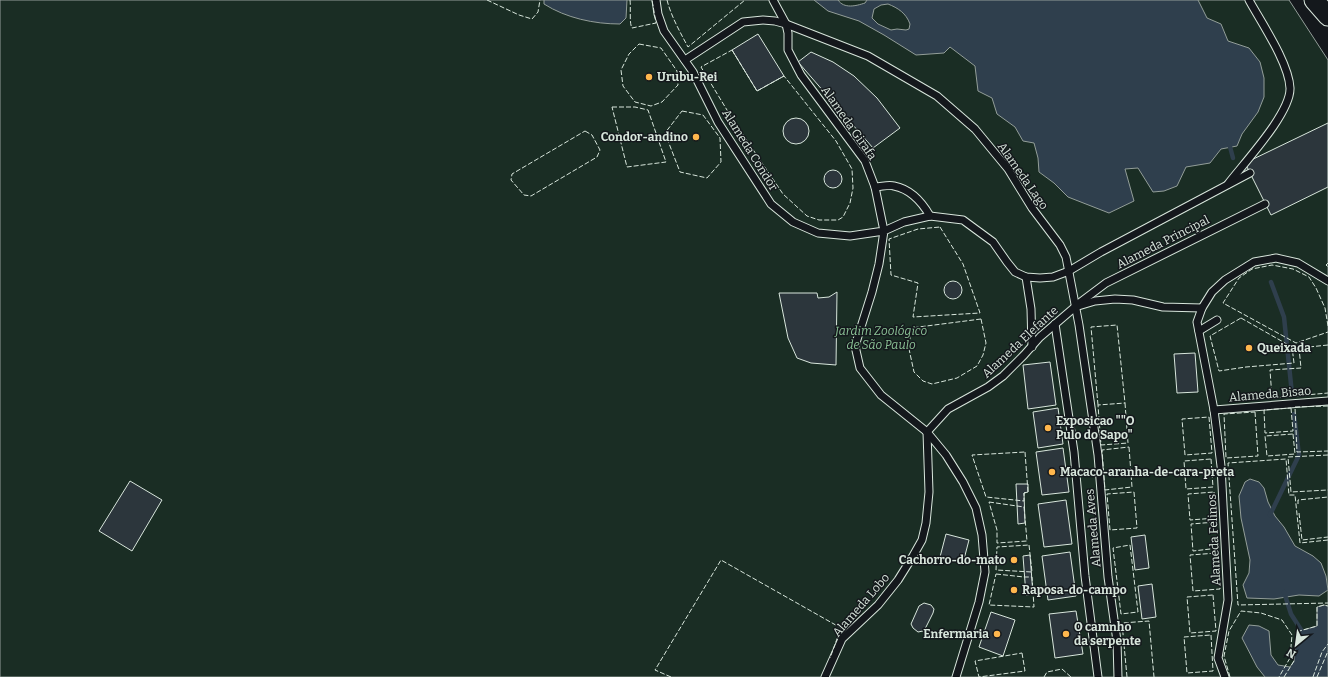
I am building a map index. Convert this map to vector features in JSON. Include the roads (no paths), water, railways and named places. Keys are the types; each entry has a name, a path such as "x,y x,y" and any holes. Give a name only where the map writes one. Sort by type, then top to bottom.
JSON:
{"main road":[{"path":"1314,0 1328,16"}],"lane":[{"name":"Alameda Condor","path":"656,0 658,14 664,31 693,72 718,122 771,204 793,222 818,233 850,236 884,231"},
{"path":"773,0 786,24"},
{"path":"1227,186 1278,119 1286,104 1290,89 1288,71 1249,0"},
{"name":"Alameda Lago","path":"685,60 742,22 763,20 775,21 868,56 937,96 975,129 1008,169 1032,208 1060,245 1066,257 1075,307"},
{"name":"Alameda Girafa","path":"786,24 788,33 788,50 801,75 865,161 875,187 884,231"},
{"name":"Alameda Principal","path":"1069,271 1101,252 1250,174"},
{"path":"875,187 893,185 904,189 924,205 930,216"},
{"name":"Alameda Principal","path":"1075,307 1106,283 1265,204"},
{"path":"956,677 979,602 985,572 982,536 976,508 963,482 946,455 927,432 881,395 860,368 855,346 872,292 879,264 884,231 904,222 930,216 963,220 992,242 1016,272 1026,277 1053,277 1069,271"},
{"path":"1202,308 1212,292 1221,284 1254,262 1276,258 1298,263 1328,281"},
{"path":"1026,277 1031,309 1032,347"},
{"name":"Alameda Elefante","path":"927,432 948,409 988,387 1003,376 1054,324 1075,307 1095,301 1115,299 1133,300 1163,307 1202,308"},
{"name":"Alameda Aves","path":"1075,307 1098,455 1108,577 1117,641 1118,677"},
{"name":"Alameda Felinos","path":"1202,308 1197,322 1214,410 1221,466 1228,600 1218,658 1225,677"},
{"path":"1199,331 1217,320"},
{"name":"Alameda Aves","path":"1054,324 1074,452 1085,576 1098,675"},
{"name":"Alameda Bisao","path":"1214,410 1328,401"},
{"name":"Alameda Lobo","path":"825,677 842,639 878,605 898,580 922,540 926,523 929,492 927,432"}],"water":[{"path":"544,0 627,0 626,18 620,24 600,23 580,19 553,9 544,4"},
{"path":"814,0 838,0 843,5 850,6 865,3 867,0 1198,0 1207,18 1221,24 1228,41 1249,48 1260,62 1264,78 1264,97 1258,112 1242,134 1237,146 1221,149 1210,163 1186,167 1177,186 1164,191 1153,192 1138,168 1125,169 1134,201 1109,213 1068,197 1054,183 1039,172 1038,158 1034,143 1023,141 1015,127 997,114 992,98 978,91 975,66 950,47 944,53 916,55 859,21 828,11","holes":["888,4 901,11 910,24 909,29 891,30 878,24 872,18 874,9 881,5"]},
{"path":"1250,479 1259,482 1264,488 1268,502 1275,516 1284,527 1295,546 1313,556 1321,563 1326,576 1328,590 1319,596 1299,595 1274,599 1247,598 1243,585 1249,573 1250,560 1241,518 1239,496 1245,482"},
{"path":"1324,605 1328,606 1328,677 1265,677 1257,667 1242,638 1249,625 1259,626 1269,631 1271,655 1278,665 1290,667 1294,661 1296,632 1317,626 1317,607"}],"waterway":[{"path":"1229,143 1233,158"},
{"path":"1271,282 1284,317 1292,394"},
{"path":"1270,515 1299,455 1294,414"},
{"path":"1284,592 1291,614 1305,636"}],"place":[{"name":"Urubu-Rei","path":"649,77"},
{"name":"Condor-andino","path":"696,137"},
{"name":"Queixada","path":"1249,348"},
{"name":"Exposicao \"\"O Pulo do Sapo\"","path":"1048,428"},
{"name":"Macaco-aranha-de-cara-preta","path":"1052,472"},
{"name":"Cachorro-do-mato","path":"1014,560"},
{"name":"Raposa-do-campo","path":"1014,590"},
{"name":"Enfermaria","path":"997,634"},
{"name":"O camnho da serpente","path":"1066,634"}],"park label":[{"name":"Jardim Zoológico de São Paulo","path":"881,338"}]}
